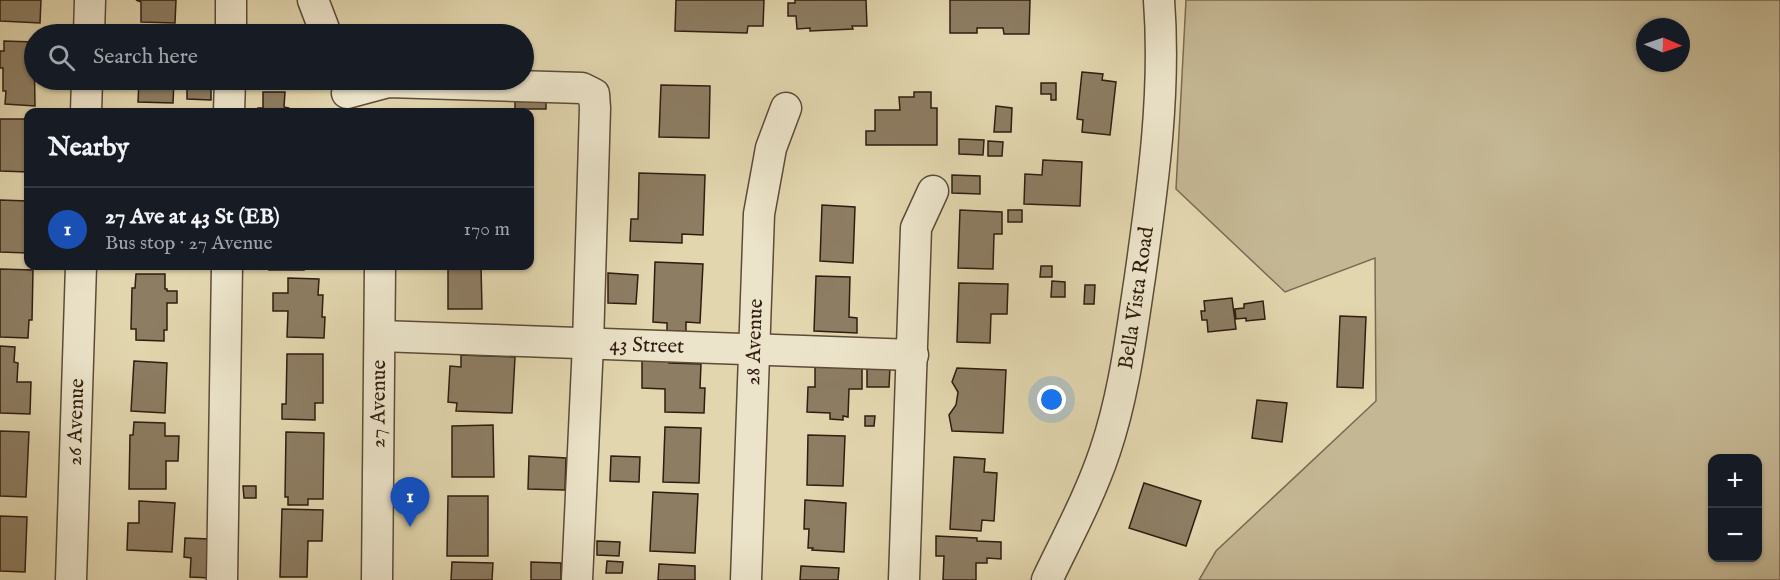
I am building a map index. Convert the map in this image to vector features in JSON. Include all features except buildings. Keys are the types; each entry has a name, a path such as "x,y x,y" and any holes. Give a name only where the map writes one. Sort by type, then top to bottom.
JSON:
{"street":[{"path":"89,24 90,0"},
{"path":"231,0 231,24"},
{"path":"313,0 322,24"},
{"name":"Bella Vista Road","path":"1047,580 1096,476 1115,416 1127,362 1153,188 1161,101 1159,0"},
{"path":"534,87 582,88 594,94 588,344 577,580"},
{"path":"86,108 87,90"},
{"path":"229,108 230,90"},
{"path":"348,95 363,90"},
{"name":"28 Avenue","path":"746,580 759,214 771,148 786,108"},
{"path":"904,580 916,228 933,191"},
{"name":"26 Avenue","path":"71,580 81,270"},
{"path":"222,580 227,270"},
{"name":"27 Avenue","path":"377,580 380,270"},
{"name":"43 Street","path":"380,336 913,355"}],"shaded area":[{"path":"1186,0 1780,0 1780,580 1199,580 1216,551 1376,401 1375,258 1285,292 1176,189"}],"place":[{"name":"27 Ave at 43 St (EB)","path":"410,527"}]}
